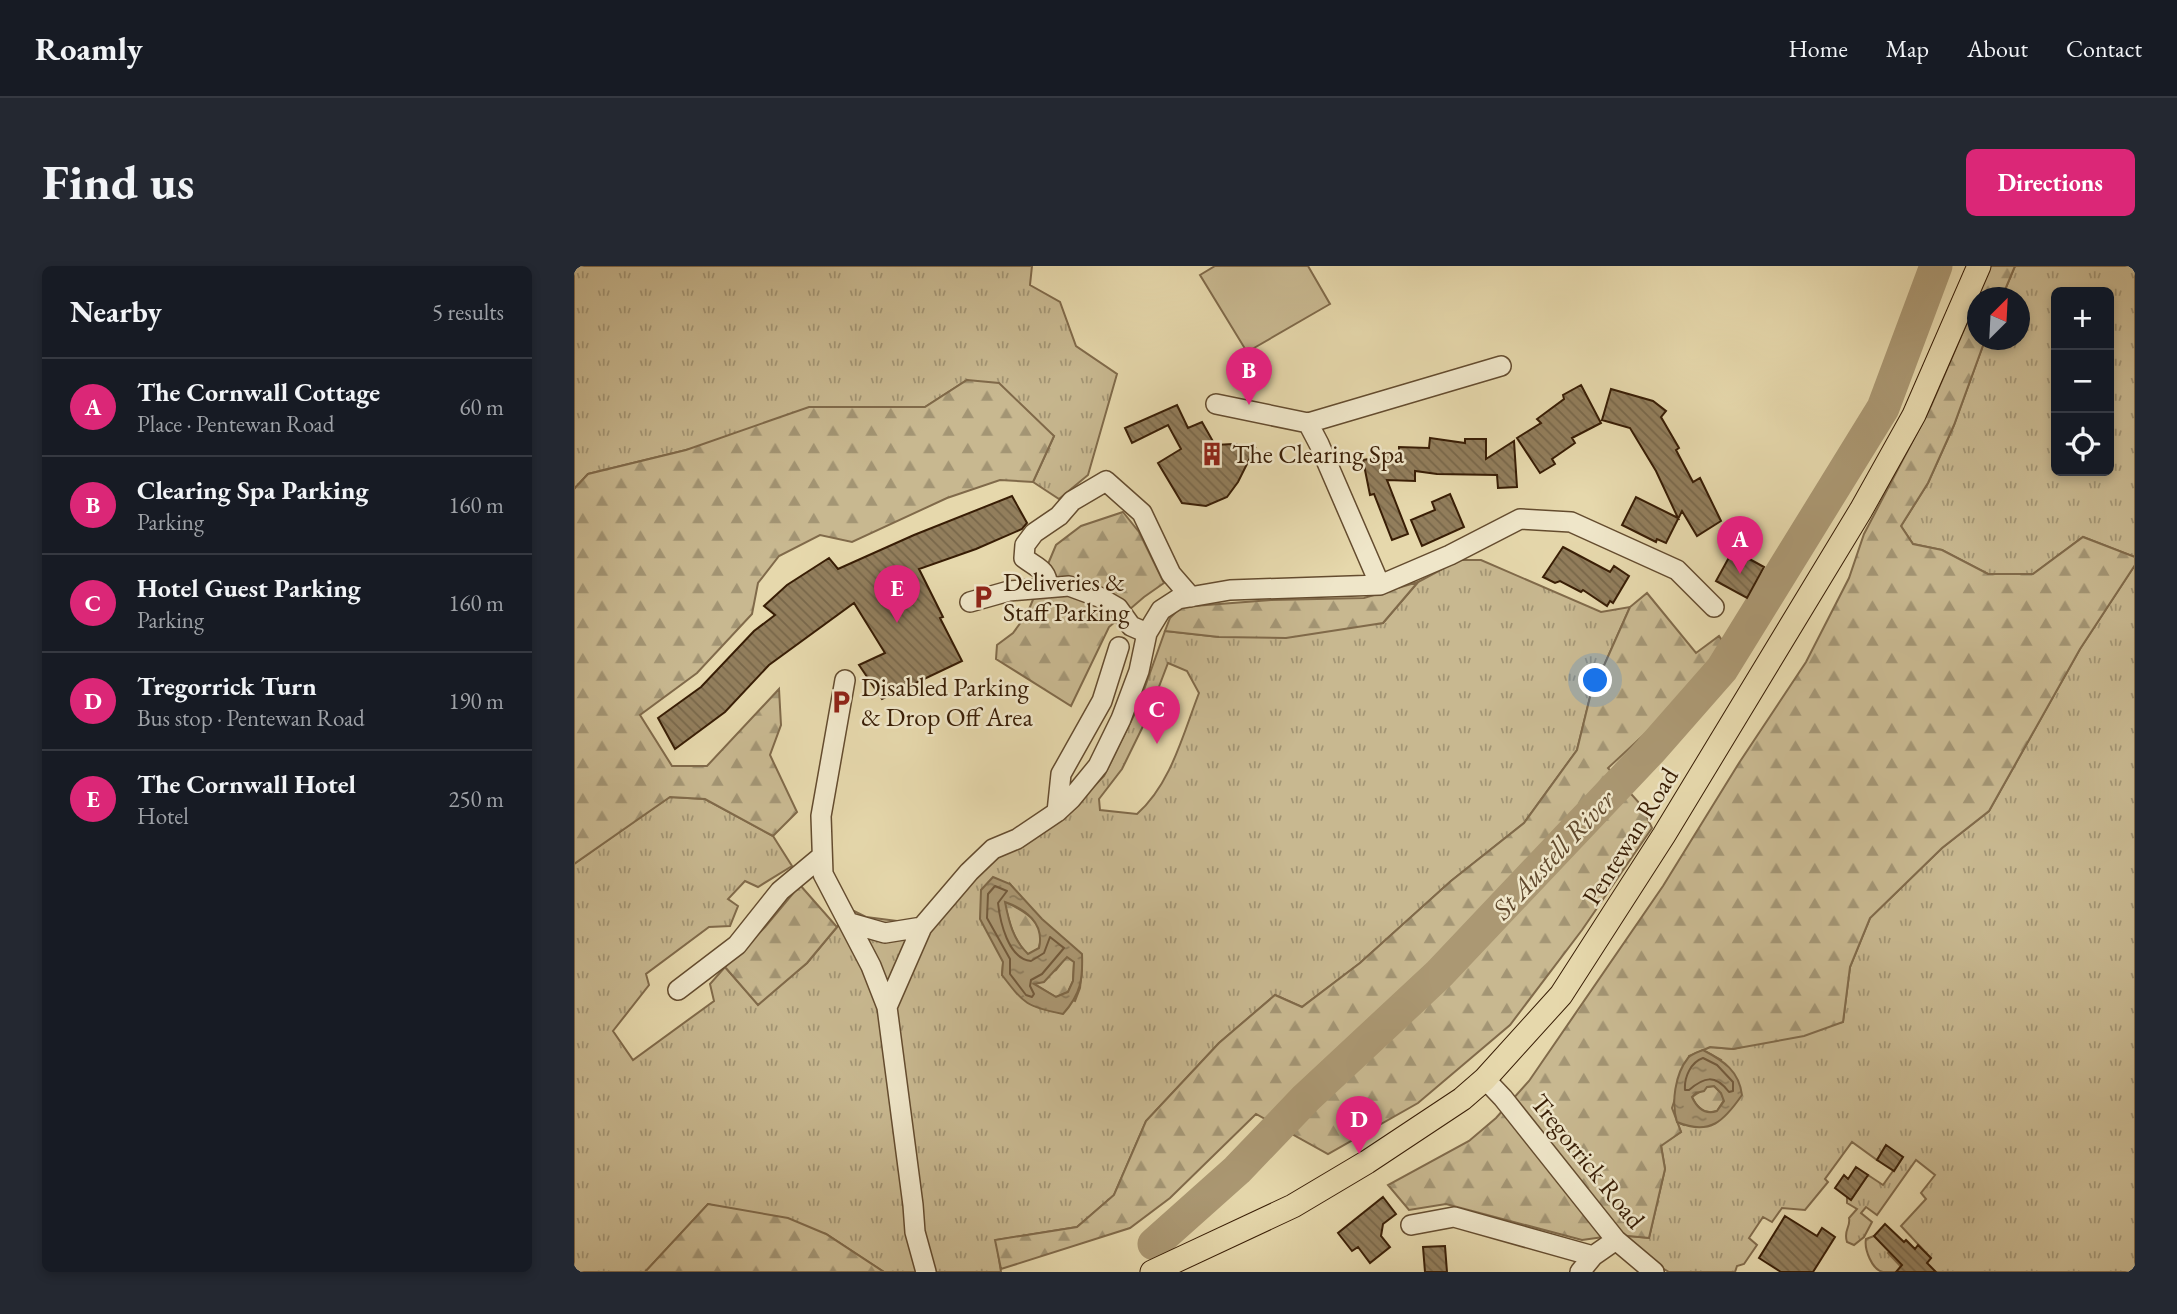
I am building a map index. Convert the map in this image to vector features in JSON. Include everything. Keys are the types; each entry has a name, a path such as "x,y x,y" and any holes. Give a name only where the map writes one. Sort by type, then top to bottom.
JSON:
{"main road":[{"name":"Pentewan Road","path":"1152,1272 1293,1206 1462,1100 1485,1079 1561,995 1592,950 1768,666 1861,510 1914,415 1979,266"}],"street":[{"path":"1216,404 1308,422 1501,366"},
{"path":"1308,422 1380,585"},
{"path":"1048,587 1047,576 1041,568 1024,558 1025,545 1034,533 1059,516 1072,501 1106,481 1142,513 1171,574 1191,597"},
{"path":"887,1007 922,927 969,872 993,849 1017,839 1057,812 1098,766 1121,719 1139,671 1147,633 1161,610 1178,599 1230,590 1380,585 1450,555 1520,519 1571,522 1677,570 1714,607"},
{"path":"970,602 1009,591 1069,586 1099,597 1118,608 1131,626 1147,633"},
{"path":"1057,812 1061,774 1102,701 1119,647"},
{"path":"845,680 821,816 823,874 871,966 887,1007 915,1232 926,1272"},
{"path":"678,990 737,945 780,891 822,856"},
{"path":"850,923 885,933 922,927"},
{"name":"Tregorrick Road","path":"1485,1079 1615,1240 1654,1272"},
{"path":"1411,1225 1454,1217 1593,1256"},
{"path":"1580,1272 1593,1256 1615,1240"}],"green space":[{"path":"574,266 1032,266 1030,285 1060,302 1076,346 1117,374 1088,475 1059,499 1033,482 1054,436 967,380 925,407 877,407 686,450 588,474 574,489"},
{"path":"1215,266 1308,266 1330,304 1247,352 1200,275"},
{"path":"1989,266 2015,266 2006,287 1981,287"},
{"path":"2015,266 2135,266 2135,557 2083,537 2033,574 1988,574 1942,550 1913,544 1901,526 1928,483 1954,425 1981,350 2030,350 2030,287 2006,287"},
{"path":"1967,323 1967,350 1981,350 1954,425 1928,483 1901,526 1913,544 1942,550 1988,574 2033,574 2083,537 2135,557 2135,565 2080,649 1989,811 1942,848 1870,918 1850,967 1843,1022 1804,1036 1733,1049 1710,1047 1689,1056 1672,1108 1681,1132 1661,1146 1665,1169 1649,1238 1618,1235 1582,1240 1446,1204 1409,1210 1388,1185 1469,1141 1496,1118 1529,1081 1663,886 1739,763 1806,662 1849,578 1864,534 1931,406"},
{"path":"967,380 999,383 1054,436 1033,482 1000,480 947,498 852,542 820,535 779,556 758,583 752,614 697,673 640,715 672,766 707,766 779,689 781,725 770,755 797,812 773,836 705,799 670,797 574,864 574,489 588,474 686,450 809,407 925,407"},
{"path":"1123,512 1139,532 1164,583 1109,627 1071,706 996,659 997,645 1013,633 1027,614 1056,545 1081,526"},
{"path":"1459,560 1481,560 1601,612 1630,607 1590,697 1577,750 1524,823 1451,881 1360,963 1302,1007 1275,995 1219,1043 1146,1121 1114,1195 1077,1227 996,1240 1001,1272 884,1272 826,1234 708,1204 645,1272 574,1272 574,864 669,797 705,799 773,836 792,866 758,887 745,881 728,899 738,906 730,926 709,927 646,974 649,985 613,1031 633,1060 714,1001 710,984 725,967 758,1004 807,963 854,911 866,917 905,922 944,913 994,857 1066,815 1104,776 1137,709 1165,631 1219,637 1383,623 1418,582","holes":["1168,663 1187,671 1199,693 1175,758 1159,788 1137,814 1100,810 1099,799 1122,769 1147,718","1010,884 1082,969 1080,988 1075,1001 1002,975"]},
{"path":"2135,565 2135,1272 1927,1272 1927,1263 1931,1258 1901,1226 1926,1199 1921,1193 1935,1175 1916,1160 1877,1215 1866,1207 1861,1213 1872,1222 1864,1237 1854,1245 1847,1242 1849,1218 1857,1209 1847,1203 1847,1197 1851,1199 1868,1175 1883,1185 1903,1157 1886,1146 1877,1160 1852,1142 1825,1179 1828,1182 1805,1210 1782,1208 1772,1222 1763,1217 1749,1238 1757,1245 1744,1264 1737,1266 1735,1272 1669,1272 1652,1262 1618,1235 1649,1238 1665,1169 1661,1145 1681,1132 1677,1122 1684,1125 1721,1060 1703,1050 1710,1047 1733,1049 1843,1022 1850,967 1870,918 1942,848 1989,811 2080,649"},
{"path":"1418,582 1383,623 1286,638 1219,637 1165,631 1170,618 1181,607 1271,600 1364,598"},
{"path":"1647,593 1696,653 1719,636 1726,646 1688,694 1608,768 1641,805 1652,828 1582,930 1510,1025 1418,1103 1328,1154 1256,1114 1170,1198 1130,1228 1001,1269 995,1240 1077,1227 1114,1195 1146,1121 1219,1043 1275,995 1302,1007 1360,963 1451,881 1524,823 1577,750 1590,697 1630,607"},
{"path":"800,885 837,927 807,963 758,1005 725,967 765,927"},
{"path":"1004,901 1037,924 1039,948 1028,955 1015,936"},
{"path":"1067,956 1074,962 1073,981 1068,992 1056,997 1033,983 1056,970"},
{"path":"1714,1086 1724,1100 1717,1111 1705,1111 1692,1097 1707,1087"},
{"path":"708,1204 788,1218 826,1234 884,1272 645,1272"},
{"path":"1874,1236 1906,1272 1883,1272 1875,1267 1866,1243 1866,1239"}],"water":[{"path":"993,877 1010,884 1042,919 1082,954 1080,986 1074,1000 1063,1014 1027,1003 1002,975 1003,962 980,919 981,890","holes":["1005,902 1032,918 1039,931 1039,948 1028,954 1023,949 1012,930","1067,957 1074,962 1073,981 1068,992 1056,997 1034,984 1044,982"]},
{"path":"1703,1050 1734,1073 1742,1095 1715,1124 1689,1126 1677,1122 1674,1098 1677,1080 1689,1057","holes":["1714,1086 1724,1101 1717,1111 1713,1112 1702,1110 1692,1097 1707,1087"]}],"building":[{"path":"1581,385 1601,423 1572,438 1575,443 1552,459 1555,464 1540,473 1517,438 1541,423 1537,419 1564,399 1563,395"},
{"path":"1611,389 1653,401 1666,411 1661,417 1679,448 1676,450 1693,482 1700,478 1721,521 1697,536 1682,511 1666,543 1657,539 1656,542 1622,525 1636,497 1678,518 1656,471 1630,428 1602,420"},
{"name":"The Clearing Spa","path":"1177,405 1188,428 1202,422 1215,445 1233,444 1255,448 1238,482 1227,497 1206,506 1182,503 1158,463 1181,449 1168,425 1132,443 1125,428"},
{"path":"1430,438 1465,443 1465,439 1486,439 1486,459 1514,441 1517,487 1498,488 1497,475 1415,471 1415,481 1387,480 1408,534 1392,540 1374,494 1370,495 1363,460 1399,453 1399,447 1429,448"},
{"path":"1450,494 1464,527 1422,546 1411,520 1435,510 1432,502"},
{"path":"1012,496 1027,523 1022,529 919,569 962,661 882,699 859,665 885,653 854,603 769,665 725,712 675,749 658,718 701,687 754,631 775,615 764,606 787,585 829,558 838,569"},
{"path":"1563,547 1610,572 1614,566 1629,576 1613,603 1610,601 1607,606 1583,590 1581,592 1560,581 1555,583 1543,577"},
{"path":"1733,550 1764,567 1747,598 1716,581"},
{"path":"1886,1145 1903,1157 1894,1171 1877,1160"},
{"path":"1856,1167 1868,1175 1851,1200 1835,1188 1844,1175 1848,1179"},
{"path":"1383,1197 1396,1214 1383,1224 1381,1236 1390,1247 1370,1263 1358,1247 1352,1251 1338,1233"},
{"path":"1785,1216 1817,1236 1822,1228 1835,1237 1813,1272 1781,1272 1759,1258"},
{"path":"1885,1224 1915,1249 1918,1245 1931,1258 1927,1263 1936,1272 1896,1272 1902,1265 1874,1236"},
{"path":"1445,1246 1447,1272 1425,1272 1423,1247"}],"waterway":[{"name":"St Austell River","path":"1154,1244 1237,1170 1306,1098 1439,974 1650,751 1722,669 1883,408 1936,266"}],"place":[{"name":"Clearing Spa Parking","path":"1249,405"},
{"name":"The Clearing Spa","path":"1212,454"},
{"name":"The Cornwall Cottage","path":"1740,574"},
{"name":"Deliveries & Staff Parking","path":"983,597"},
{"name":"The Cornwall Hotel","path":"897,623"},
{"name":"Disabled Parking & Drop Off Area","path":"841,702"},
{"name":"Hotel Guest Parking","path":"1157,744"},
{"name":"Tregorrick Turn","path":"1359,1154"}]}
